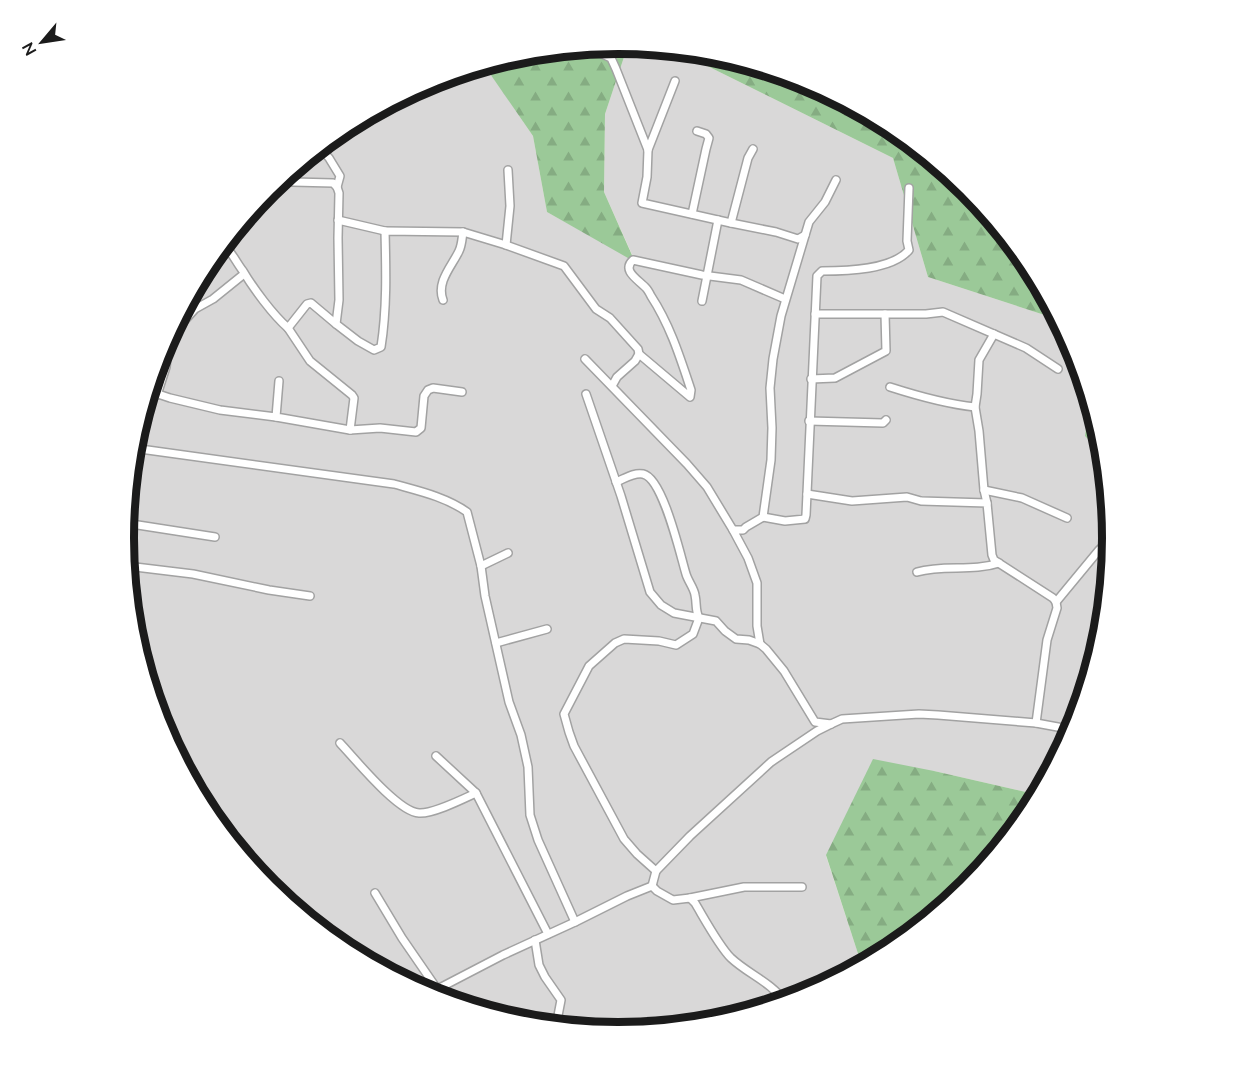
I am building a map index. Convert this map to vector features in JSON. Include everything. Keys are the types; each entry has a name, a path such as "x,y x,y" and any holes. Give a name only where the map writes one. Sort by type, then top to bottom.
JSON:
{"street":[{"path":"603,54 611,58 648,150"},
{"path":"675,81 648,150 647,177 642,203 776,232 798,239 805,235"},
{"path":"692,214 709,138 706,134 697,131"},
{"path":"731,223 748,158 753,149"},
{"path":"325,153 340,176 337,187"},
{"path":"506,245 510,206 508,170"},
{"path":"763,517 770,467 772,428 770,388 773,359 785,299 809,222 825,202 837,180"},
{"path":"291,182 333,183 339,192 339,300 336,324"},
{"path":"733,530 742,530 763,517 785,521 805,519 817,276 822,270 841,271 879,266 903,256 909,250 907,241 909,188"},
{"path":"338,220 385,231 463,232 564,266 596,309 610,318 638,349 639,354 690,398 691,390 671,332 647,288 630,273 628,267 630,262 633,260 741,280 785,299"},
{"path":"702,301 718,220"},
{"path":"288,328 307,304 311,303 358,341 374,350 381,347 387,288 385,231"},
{"path":"443,300 441,294 444,280 460,250 463,232"},
{"path":"229,251 244,274 288,328 310,361 352,395 354,398 350,430"},
{"path":"188,317 195,309 213,299 244,274"},
{"path":"815,314 943,312 1026,348 1058,369"},
{"path":"812,379 836,378 886,351 885,314"},
{"path":"994,334 979,360 975,407 992,555 994,560 1053,598 1057,608 1047,640 1036,723"},
{"path":"612,386 617,377 635,361 639,354"},
{"path":"585,359 707,487 748,558 758,583 757,626 760,644"},
{"path":"166,366 158,395 220,410 350,430 380,428 416,432 421,428 424,396 428,390 434,388 462,392"},
{"path":"276,417 279,381"},
{"path":"890,387 927,399 958,406 975,407"},
{"path":"586,394 650,592 661,605 674,613 717,621 736,639 760,644 784,671 815,722 831,724"},
{"path":"809,421 883,423 886,420"},
{"path":"143,449 394,484 455,504 467,512 509,702 521,735 528,767 530,815 533,829 575,922"},
{"path":"616,482 635,474 642,474 649,477 657,487 687,578 695,595 696,612 699,618 693,634 676,645 659,640 624,639 615,643 589,666 564,714 574,746 624,839 656,871"},
{"path":"984,490 1022,498 1067,518"},
{"path":"807,494 852,501 907,497 921,501 987,503"},
{"path":"135,525 215,537"},
{"path":"1056,602 1102,548"},
{"path":"480,566 508,554"},
{"path":"917,572 946,567 986,567 999,563"},
{"path":"136,567 193,574 310,596"},
{"path":"496,643 547,629"},
{"path":"652,886 656,871 690,836 771,762 842,719 919,714 1036,723 1064,727"},
{"path":"340,743 397,802 410,810 419,813 429,811 476,793"},
{"path":"436,756 476,793 548,934"},
{"path":"441,988 484,964 652,886"},
{"path":"652,886 674,900 744,887 802,887"},
{"path":"375,893 411,953 435,986"},
{"path":"690,898 731,958 779,994"},
{"path":"535,940 539,965 561,1000 557,1018"}],"shaded area":[{"path":"625,54 682,58 696,60 893,158 928,277 1049,316 1066,353 1086,413 1085,436 1093,444 1101,506 1101,570 1093,632 1086,663 1066,723 1030,793 934,771 826,856 859,957 804,985 744,1006 682,1018 650,1021 618,1022 555,1018 493,1006 463,996 404,972 376,957 299,902 276,880 235,833 199,780 184,752 160,694 151,663 139,601 134,538 139,475 151,413 160,382 184,324 216,269 235,243 276,196 299,174 350,136 404,104 489,71 533,136 547,212 635,261 604,192 605,114"}],"green space":[{"path":"625,54 605,114 604,192 635,262 547,212 533,136 488,72 555,58"},
{"path":"696,60 744,70 804,91 861,119 913,154 938,174 982,219 1021,269 1049,316 928,277 893,158"},
{"path":"1087,419 1093,444 1085,436"},
{"path":"873,759 1030,793 1002,833 961,880 913,922 859,957 826,855"}]}
